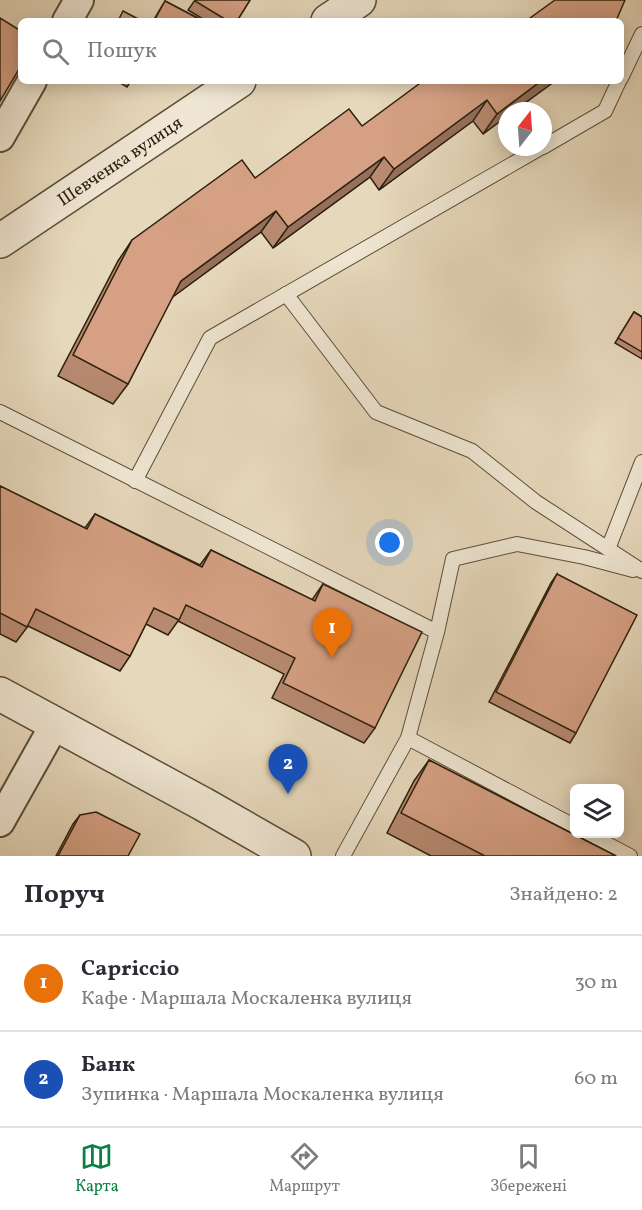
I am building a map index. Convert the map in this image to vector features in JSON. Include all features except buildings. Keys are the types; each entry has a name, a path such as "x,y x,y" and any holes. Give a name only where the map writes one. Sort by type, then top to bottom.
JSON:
{"street":[{"path":"69,18 79,0"},
{"path":"332,18 359,0"},
{"path":"0,137 30,84"},
{"name":"Шевченка вулиця","path":"0,241 235,84"},
{"path":"0,694 294,856"},
{"path":"0,822 55,724"}],"lane":[{"path":"624,71 642,34"},
{"path":"552,142 605,111 618,84"},
{"path":"135,481 210,338 527,156"},
{"path":"286,294 376,412 472,451 537,502 642,572"},
{"path":"0,412 437,632"},
{"path":"608,549 642,462"},
{"path":"343,856 408,738 437,632 453,559 517,544 584,557 642,572"},
{"path":"408,738 570,824"},
{"path":"596,838 630,856"}],"place":[{"name":"Capriccio","path":"332,658"},
{"name":"Банк","path":"288,794"}]}
